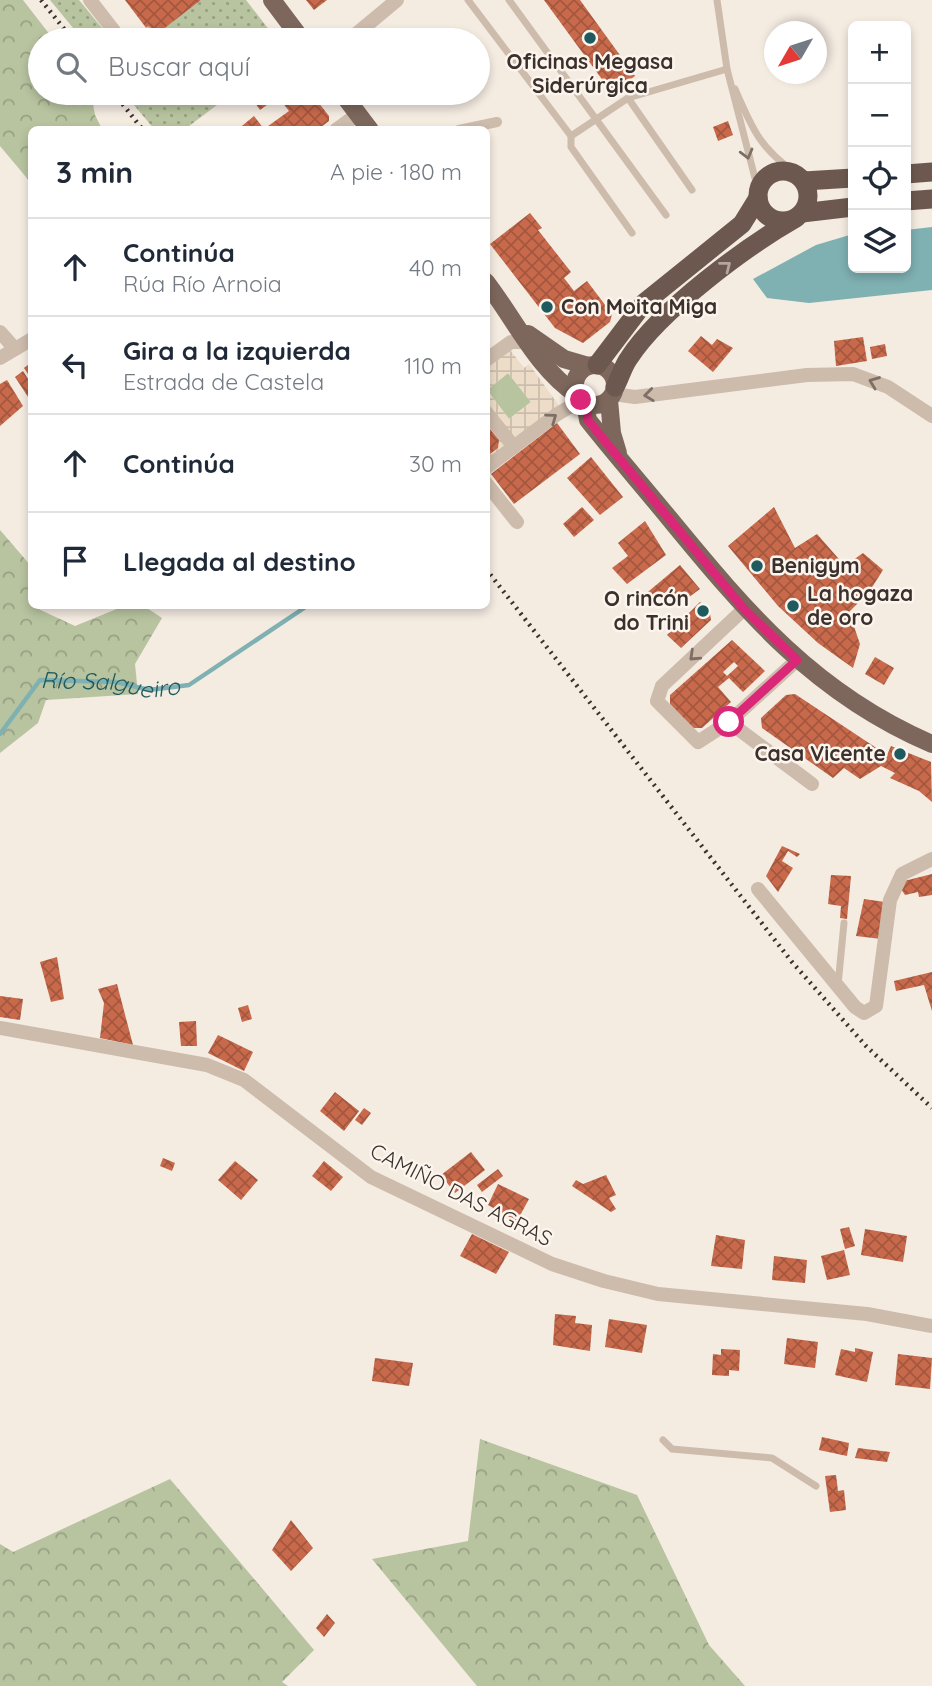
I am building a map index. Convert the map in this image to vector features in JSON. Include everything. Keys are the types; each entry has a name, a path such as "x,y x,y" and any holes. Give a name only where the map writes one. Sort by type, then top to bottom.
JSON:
{"highway":[{"path":"592,365 644,303 742,224 762,182 774,172 800,177 848,178"},
{"path":"911,174 932,172"},
{"path":"613,394 629,358 654,328 706,281 766,235 799,215 809,194 800,177"},
{"path":"758,194 760,206 772,218 788,221 799,215 848,208"},
{"path":"911,201 932,199"}],"main road":[{"path":"272,0 293,28"},
{"path":"351,105 367,126"},
{"path":"490,288 526,342 558,382 581,399 598,405 613,394"},
{"path":"517,325 564,359 608,370 613,394 612,433 620,457"},
{"path":"592,365 577,375 588,420 744,609 797,660 845,696 932,744"}],"street":[{"path":"90,0 112,28"},
{"path":"363,28 397,0"},
{"path":"342,126 358,114"},
{"path":"478,126 497,122"},
{"path":"490,345 517,325"},
{"path":"0,332 15,349"},
{"path":"0,358 28,341"},
{"path":"490,357 511,341 526,342"},
{"path":"613,394 635,397 807,375 853,374 888,387 932,416"},
{"path":"490,465 581,399"},
{"path":"490,417 514,447"},
{"path":"490,488 517,522"},
{"path":"744,609 662,686 657,701 698,742 729,722 797,660"},
{"path":"729,722 812,784"},
{"path":"758,889 838,986 864,1013 876,1006 890,900 902,874 932,859"},
{"name":"CAMIÑO DAS AGRAS","path":"0,1028 207,1065 244,1080 371,1177 552,1264 604,1281 658,1294 867,1314 932,1326"}],"lane":[{"path":"481,0 470,3 489,28"},
{"path":"509,0 666,215"},
{"path":"717,0 727,69 758,194"},
{"path":"490,29 571,136 571,147 632,233"},
{"path":"571,136 628,99 727,69"},
{"path":"727,69 756,137 774,159 800,177"},
{"path":"628,99 692,190"},
{"path":"838,986 844,923"},
{"path":"663,1440 672,1449 772,1458 816,1486"}],"green space":[{"path":"0,0 23,0 45,28 28,28 28,105 93,105 100,126 28,126 28,179 0,146"},
{"path":"50,0 79,0 102,28 73,28"},
{"path":"201,0 246,0 268,28 164,28"},
{"path":"134,105 217,105 189,126 152,126"},
{"path":"508,373 531,402 509,419 490,394 490,388"},
{"path":"0,530 28,563 28,609 38,609 75,626 117,609 148,609 162,618 135,664 138,694 46,700 38,723 0,753"},
{"path":"480,1439 637,1495 709,1645 745,1686 477,1686 372,1559 468,1541"},
{"path":"170,1479 314,1650 282,1682 288,1686 0,1686 0,1544 13,1552"}],"shaded area":[{"path":"508,347 524,368 529,364 560,407 490,462 490,455 498,448 499,440 490,428 490,394 509,419 531,402 508,373 490,388 490,362"}],"water":[{"path":"932,227 932,290 809,303 767,298 753,279 816,245 848,235 848,273 911,273 911,229"}],"building":[{"path":"125,0 201,0 165,28 146,28"},
{"path":"306,0 327,0 314,10"},
{"name":"Oficinas Megasa Siderúrgica","path":"544,0 580,0 635,76 612,93"},
{"path":"284,105 320,105 329,116 329,121 322,126 268,126 289,111"},
{"path":"254,116 262,126 242,126"},
{"path":"728,121 733,135 718,141 713,127"},
{"path":"530,213 542,228 538,230 571,272 564,278 574,291 587,281 612,314 610,322 583,343 555,328 490,244"},
{"path":"701,336 712,345 717,339 733,348 713,372 688,351"},
{"path":"863,337 867,361 836,366 834,341"},
{"path":"885,344 887,356 872,359 870,347"},
{"path":"23,371 28,379 28,397 15,377"},
{"path":"7,380 23,406 0,426 0,384"},
{"path":"557,423 580,454 514,504 491,474"},
{"path":"490,429 499,440 498,448 490,454"},
{"path":"591,457 623,497 600,515 567,478"},
{"path":"582,507 594,520 574,537 563,524"},
{"path":"774,507 795,548 817,534 845,566 863,553 883,570 869,592 849,612 860,644 853,668 818,643 778,606 728,546"},
{"path":"645,521 666,555 627,584 612,568 628,556 618,543"},
{"path":"680,565 700,589 681,603 670,589 651,603 643,596"},
{"path":"700,602 710,613 711,620 681,648 667,635"},
{"path":"732,640 765,671 743,692 729,678 718,687 731,702 702,728 693,728 670,704 670,695","holes":["734,662 738,666 727,676 723,672"]},
{"path":"875,657 894,668 884,685 865,674"},
{"path":"795,694 887,755 891,746 931,762 932,802 919,791 890,778 895,773 881,766 860,779 844,768 833,778 762,728 761,718 786,695"},
{"path":"782,846 800,854 797,857 788,851 782,861 793,868 778,892 766,876"},
{"path":"932,874 932,895 919,897 918,892 905,895 901,889 904,881"},
{"path":"831,875 851,876 847,919 840,918 841,906 828,904"},
{"path":"864,899 885,902 881,939 856,936"},
{"path":"57,957 64,999 51,1002 40,962"},
{"path":"932,972 932,1011 924,985 896,991 894,981"},
{"path":"117,984 133,1045 100,1038 104,1003 98,989"},
{"path":"0,996 23,999 20,1020 0,1017"},
{"path":"248,1005 252,1019 242,1022 238,1008"},
{"path":"196,1021 197,1046 181,1046 179,1022"},
{"path":"218,1035 253,1052 244,1071 208,1053"},
{"path":"335,1092 359,1111 344,1131 320,1111"},
{"path":"364,1108 371,1113 362,1125 355,1120"},
{"path":"471,1152 485,1170 455,1193 441,1175"},
{"path":"163,1158 175,1163 172,1171 160,1166"},
{"path":"235,1161 258,1180 241,1200 218,1180"},
{"path":"324,1161 343,1177 331,1191 312,1176"},
{"path":"498,1169 503,1176 482,1192 477,1185"},
{"path":"606,1175 616,1195 609,1198 616,1209 611,1212 572,1186 576,1180 583,1184"},
{"path":"498,1184 529,1199 517,1221 488,1205"},
{"path":"849,1227 855,1246 845,1249 840,1229"},
{"path":"865,1229 907,1236 903,1262 861,1255"},
{"path":"472,1234 509,1252 496,1274 460,1256"},
{"path":"716,1235 745,1240 742,1269 711,1266"},
{"path":"844,1250 850,1275 827,1280 821,1256"},
{"path":"774,1256 807,1260 805,1283 772,1280"},
{"path":"555,1314 576,1316 575,1323 592,1325 590,1351 553,1345"},
{"path":"609,1319 647,1325 642,1353 605,1347"},
{"path":"787,1338 818,1342 815,1368 784,1364"},
{"path":"855,1348 873,1352 867,1382 835,1375 841,1349 855,1352"},
{"path":"721,1349 740,1350 739,1371 729,1370 729,1376 712,1375 713,1354 721,1355"},
{"path":"898,1354 932,1358 930,1389 895,1385"},
{"path":"375,1358 413,1363 409,1386 372,1381"},
{"path":"822,1437 849,1443 847,1456 819,1450"},
{"path":"858,1448 890,1452 887,1462 855,1458"},
{"path":"836,1475 838,1491 844,1490 846,1510 830,1512 825,1476"},
{"path":"291,1520 313,1548 291,1571 272,1550"},
{"path":"327,1614 335,1623 324,1637 316,1628"}],"waterway":[{"name":"Río Salgueiro","path":"0,734 40,680 116,682 149,690 189,685 303,609"}],"railway":[{"path":"41,0 63,28"},
{"path":"123,105 140,126"},
{"path":"490,574 792,962 866,1046 932,1108"}],"place":[{"name":"Oficinas Megasa Siderúrgica","path":"590,38"},
{"name":"Con Moita Miga","path":"547,307"},
{"name":"Benigym","path":"757,566"},
{"name":"La hogaza de oro","path":"793,606"},
{"name":"O rincón do Trini","path":"703,611"},
{"name":"Casa Vicente","path":"900,754"}],"route":[{"path":"581,400 586,403 588,420 744,609 797,660 729,722"}]}
